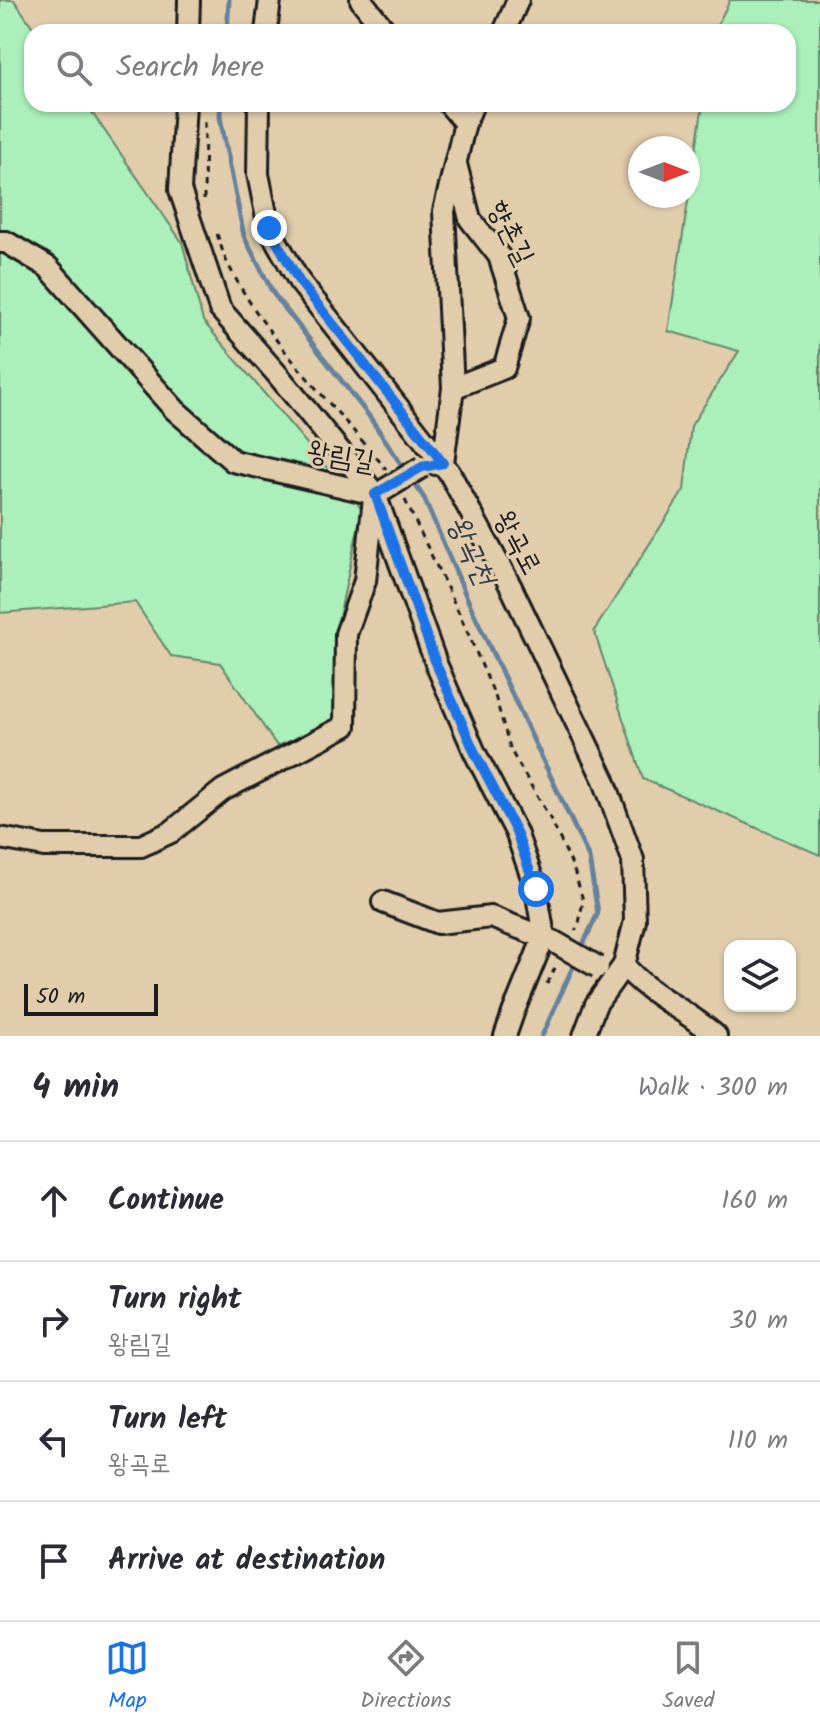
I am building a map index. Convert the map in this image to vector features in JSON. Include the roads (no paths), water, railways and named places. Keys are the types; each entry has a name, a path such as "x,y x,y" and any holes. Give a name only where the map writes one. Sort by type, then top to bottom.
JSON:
{"street":[{"path":"188,24 189,0"},
{"path":"267,24 270,0"},
{"path":"361,0 380,24"},
{"path":"508,24 518,0"},
{"path":"185,112 180,190 220,309 380,492 437,666 475,753 516,832 536,889 551,940 513,1013 505,1036"},
{"name":"왕곡로","path":"259,112 258,174 269,228 299,281 432,465 449,472 511,587 604,780 633,860 635,921 584,1036"},
{"path":"432,465 453,388 444,211 469,113"},
{"name":"향촌길","path":"453,388 504,368 519,318 499,256 470,219 455,160"},
{"name":"왕림길","path":"0,242 6,242 48,267 175,410 233,461 380,492 432,465"},
{"path":"0,838 44,846 141,846 171,832 223,790 345,726 346,634 365,581 380,492"},
{"path":"383,902 438,923 491,917 551,940 636,979 700,1021 716,1036"}],"waterway":[{"name":"왕곡천","path":"228,24 229,0"},
{"name":"왕곡천","path":"220,112 244,236 273,293 369,416 405,470"},
{"name":"왕곡천","path":"411,478 424,498 470,605 589,858 598,913 580,951"},
{"name":"왕곡천","path":"542,1036 576,960"}]}
